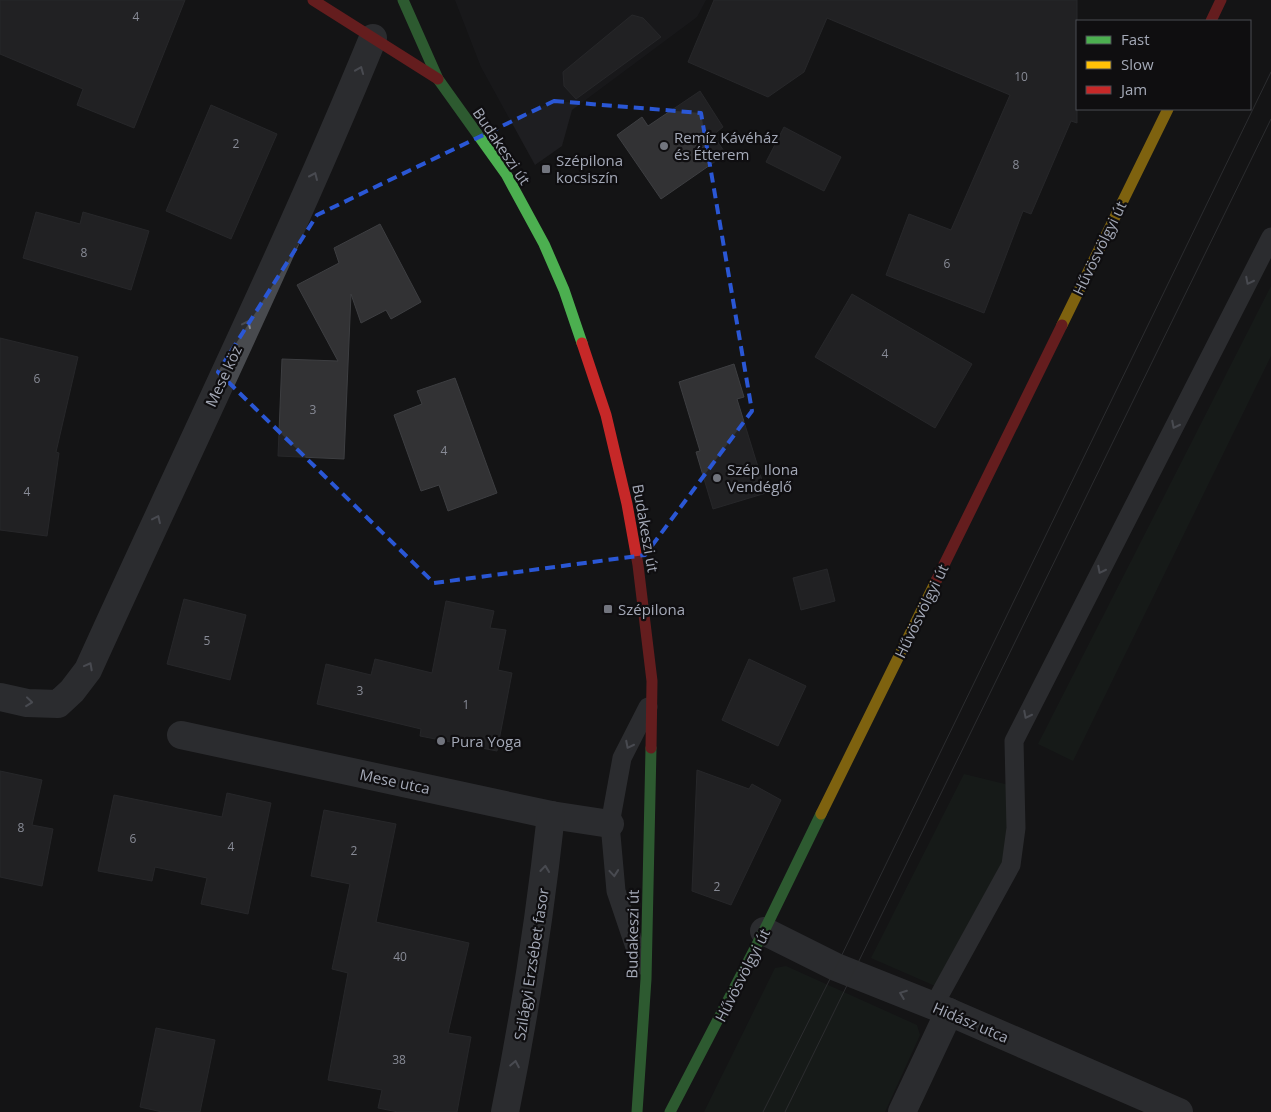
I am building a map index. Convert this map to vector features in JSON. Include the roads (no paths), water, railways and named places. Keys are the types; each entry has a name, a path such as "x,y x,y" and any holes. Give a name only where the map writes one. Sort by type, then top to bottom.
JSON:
{"main road":[{"path":"313,0 438,79"},
{"name":"Budakeszi út","path":"403,0 438,79 511,183 544,244 564,290 588,356 606,415 630,517 647,628 652,681 646,979 637,1112"},
{"path":"1211,20 1221,0"},
{"name":"Hűvösvölgyi út","path":"670,1112 764,932 1168,110"}],"street":[{"name":"Mese köz","path":"0,697 27,703 58,704 72,691 88,670 347,103 373,38"},
{"name":"Mese utca","path":"181,735 551,815 610,824"},
{"name":"Szilágyi Erzsébet fasor","path":"505,1112 522,1030 539,922 551,815"},
{"name":"Hidász utca","path":"764,932 836,967 941,1009 1179,1112"},
{"path":"902,1112 941,1009"}],"lane":[{"path":"941,1009 1011,865 1016,828 1014,741 1271,237"},
{"path":"646,979 616,891 610,824 622,758 651,701"}],"tram line":[{"path":"763,1112 836,967 1271,72"},
{"path":"785,1112 1271,119"}],"place":[{"name":"Remíz Kávéház és Étterem","path":"664,146"},
{"name":"Szépilona kocsiszín","path":"546,169"},
{"name":"Szép Ilona Vendéglő","path":"717,478"},
{"name":"Szépilona","path":"608,609"},
{"name":"Pura Yoga","path":"441,741"}]}
